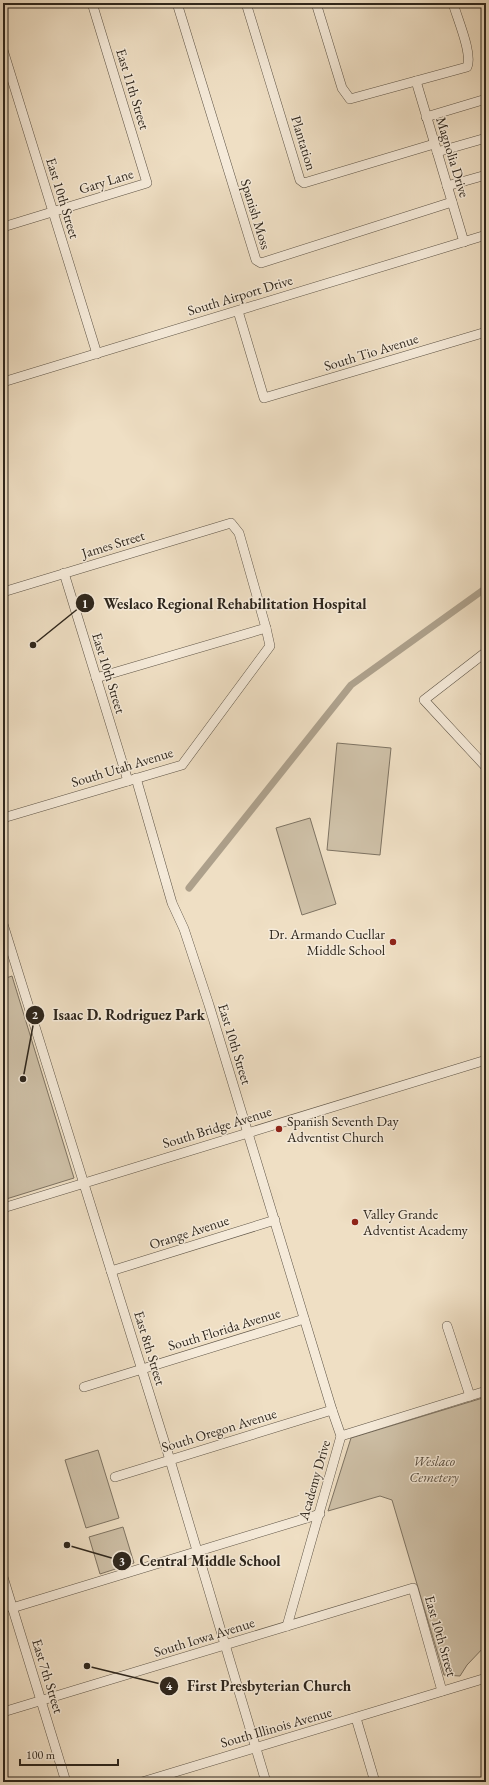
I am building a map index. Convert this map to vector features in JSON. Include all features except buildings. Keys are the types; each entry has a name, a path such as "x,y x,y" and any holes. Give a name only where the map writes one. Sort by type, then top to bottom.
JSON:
{"street":[{"name":"East 11th Street","path":"92,3 147,183"},
{"name":"Spanish Moss","path":"177,3 256,260 261,263 452,202"},
{"name":"Plantation","path":"246,3 300,180 304,183 436,148"},
{"path":"316,3 342,88 350,99 467,67 469,63 468,53 453,3"},
{"name":"East 10th Street","path":"3,52 97,354"},
{"name":"Magnolia Drive","path":"416,81 464,242"},
{"path":"426,117 486,100"},
{"path":"436,148 486,138"},
{"path":"447,186 486,175"},
{"name":"Gary Lane","path":"3,227 147,183"},
{"name":"South Airport Drive","path":"3,382 486,235"},
{"name":"South Tio Avenue","path":"238,311 264,398 486,332"},
{"name":"James Street","path":"3,592 231,524 239,533 266,628"},
{"name":"East 10th Street","path":"64,573 96,678 132,780 172,903 187,937 275,1220 304,1319"},
{"path":"96,678 266,628"},
{"name":"South Utah Avenue","path":"3,818 182,765 270,646 266,628"},
{"path":"486,652 424,700 486,767"},
{"name":"East 8th Street","path":"3,924 170,1460 196,1552 266,1782"},
{"name":"South Bridge Avenue","path":"3,1208 486,1060"},
{"name":"Orange Avenue","path":"111,1272 275,1220"},
{"name":"South Florida Avenue","path":"84,1387 304,1319"},
{"name":"Academy Drive","path":"287,1626 341,1436 304,1319"},
{"path":"447,1326 470,1396"},
{"path":"341,1436 486,1391"},
{"name":"South Oregon Avenue","path":"115,1477 332,1410"},
{"path":"12,1608 320,1514"},
{"name":"East 7th Street","path":"3,1577 66,1782"},
{"name":"East 10th Street","path":"413,1588 442,1691"},
{"name":"South Iowa Avenue","path":"3,1712 413,1588"},
{"name":"South Illinois Avenue","path":"142,1782 486,1678"},
{"path":"356,1718 375,1782"}],"green space":[{"path":"337,743 391,748 380,855 327,850"},
{"path":"310,818 336,904 302,915 276,828"},
{"path":"12,976 74,1178 3,1200 3,979"},
{"name":"Weslaco Cemetery","path":"486,1397 486,1645 467,1665 460,1676 444,1675 392,1500 380,1496 328,1511 351,1438"},
{"path":"98,1450 119,1518 86,1528 65,1460"},
{"path":"123,1527 134,1563 100,1574 89,1537"}],"waterway":[{"path":"189,888 351,685 486,588"}],"place":[{"name":"Weslaco Regional Rehabilitation Hospital","path":"33,645"},
{"name":"Dr. Armando Cuellar Middle School","path":"393,942"},
{"name":"Isaac D. Rodriguez Park","path":"23,1079"},
{"name":"Spanish Seventh Day Adventist Church","path":"279,1129"},
{"name":"Valley Grande Adventist Academy","path":"355,1222"},
{"name":"Central Middle School","path":"67,1545"},
{"name":"First Presbyterian Church","path":"87,1666"}]}
